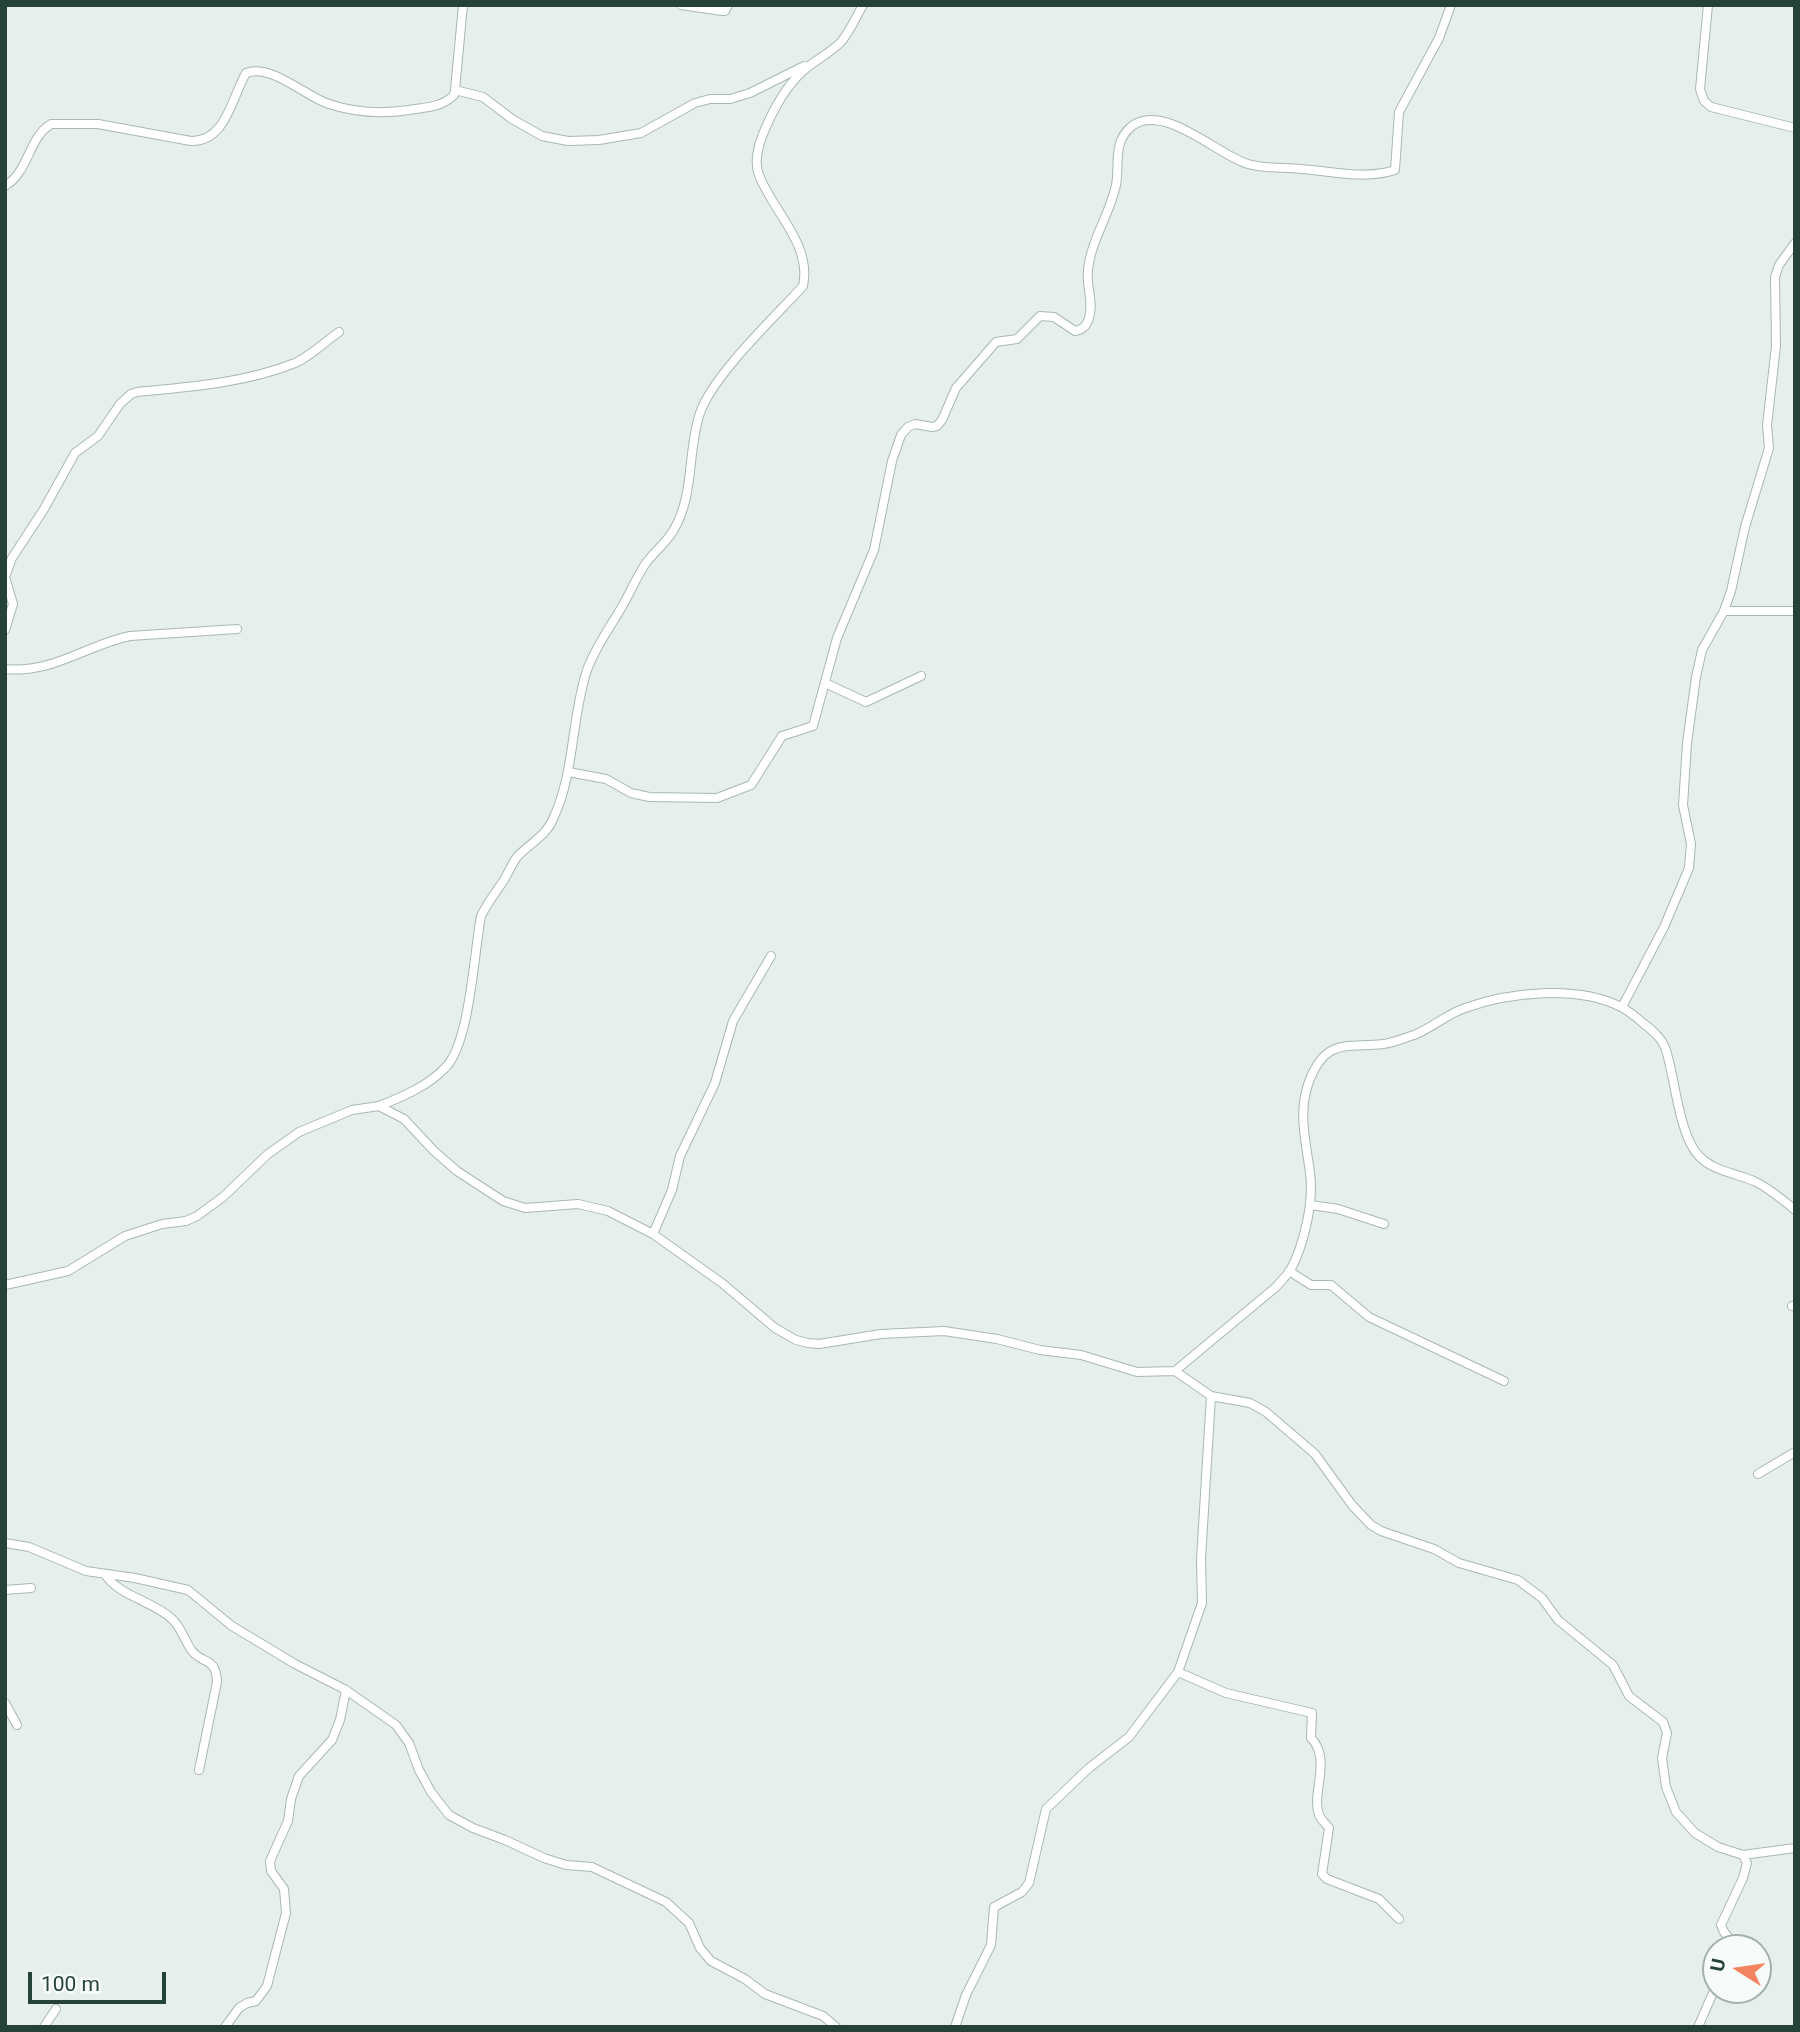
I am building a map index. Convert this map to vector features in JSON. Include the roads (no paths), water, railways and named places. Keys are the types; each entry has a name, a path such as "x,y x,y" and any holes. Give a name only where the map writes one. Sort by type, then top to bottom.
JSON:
{"street":[{"path":"5,186 18,175 27,155 45,128 51,124 99,124 191,141 205,141 215,134 233,104 244,77 255,70 274,76 328,104 382,114 442,104 454,95 463,5"},
{"path":"681,5 722,12 728,5"},
{"path":"5,1285 68,1270 125,1236 197,1216 223,1197 268,1154 299,1132 352,1110 379,1106 399,1098 431,1080 447,1067 454,1057 466,1012 481,916 517,858 552,822 568,772 574,721 587,671 642,570 672,533 681,516 700,411 725,372 803,286 806,273 801,253 758,174 757,156 762,135 784,93 802,72 828,54 844,38 863,5"},
{"path":"568,772 606,779 631,793 649,797 702,800 724,796 751,785 782,736 811,728 844,618 874,550 892,461 901,435 915,424 937,426 956,388 996,342 1017,339 1040,316 1054,317 1075,331 1079,331 1088,321 1091,308 1087,285 1090,258 1116,187 1118,150 1130,128 1148,121 1170,124 1201,137 1250,165 1373,176 1395,170 1399,112 1439,38 1451,5"},
{"path":"1708,5 1700,80 1704,101 1716,109 1795,128"},
{"path":"455,90 482,97 542,136 568,141 599,140 641,132 695,103 750,93 816,62"},
{"path":"1622,1007 1664,928 1689,868 1692,850 1683,805 1687,743 1700,655 1724,611 1731,591 1745,527 1769,449 1767,425 1777,335 1775,276 1779,265 1795,243"},
{"path":"5,629 14,598 5,577 12,558 44,509 75,453 98,436 127,397 137,393 236,380 264,373 297,362 339,332"},
{"path":"1724,611 1795,611"},
{"path":"5,669 35,670 130,636 237,629"},
{"path":"825,683 866,702 921,676"},
{"path":"653,1234 672,1190 680,1156 715,1083 733,1021 771,956"},
{"path":"1175,1371 1276,1287 1289,1271 1311,1205 1302,1111 1310,1078 1319,1062 1329,1051 1343,1045 1388,1044 1424,1031 1464,1009 1537,993 1585,997 1622,1007 1653,1030 1665,1048 1688,1140 1697,1155 1716,1168 1764,1186 1795,1210"},
{"path":"379,1106 404,1119 457,1171 503,1201 525,1209 562,1204 590,1206 653,1234 722,1283 775,1328 796,1340 819,1344 881,1334 944,1331 997,1339 1040,1350 1081,1355 1137,1372 1175,1371 1210,1396 1250,1403 1266,1412 1315,1454 1370,1525 1434,1549 1459,1563 1518,1580 1536,1592 1558,1620 1613,1665 1629,1696 1663,1722 1667,1733 1662,1758 1663,1775 1671,1801 1683,1821 1706,1841 1730,1853 1743,1855 1795,1848"},
{"path":"1311,1205 1338,1209 1384,1224"},
{"path":"1289,1271 1311,1285 1331,1285 1369,1317 1504,1381"},
{"path":"955,2027 966,1995 990,1945 995,1907 1022,1892 1030,1883 1045,1809 1129,1737 1178,1672 1202,1603 1201,1559 1210,1396"},
{"path":"1758,1474 1795,1452"},
{"path":"5,1544 29,1547 86,1571 164,1583 188,1590 232,1626 295,1664 346,1690 396,1725 404,1734 431,1792 449,1815 544,1858 566,1865 592,1867 666,1902 689,1923 700,1948 711,1961 765,1994 818,2014 836,2027"},
{"path":"105,1574 112,1584 165,1612 185,1634 193,1651 215,1668 217,1682 199,1770"},
{"path":"5,1590 31,1588"},
{"path":"1178,1672 1226,1693 1312,1713 1311,1738 1318,1747 1320,1760 1318,1812 1329,1828 1322,1874 1327,1879 1379,1899 1399,1919"},
{"path":"225,2027 244,2004 259,1998 268,1984 287,1902 280,1882 271,1871 270,1861 288,1821 291,1799 299,1776 332,1740 340,1720 346,1690"},
{"path":"5,1703 17,1725"},
{"path":"1727,1934 1721,1926 1746,1869 1743,1855"},
{"path":"1698,2027 1708,2004"},
{"path":"44,2027 56,2009"}]}
